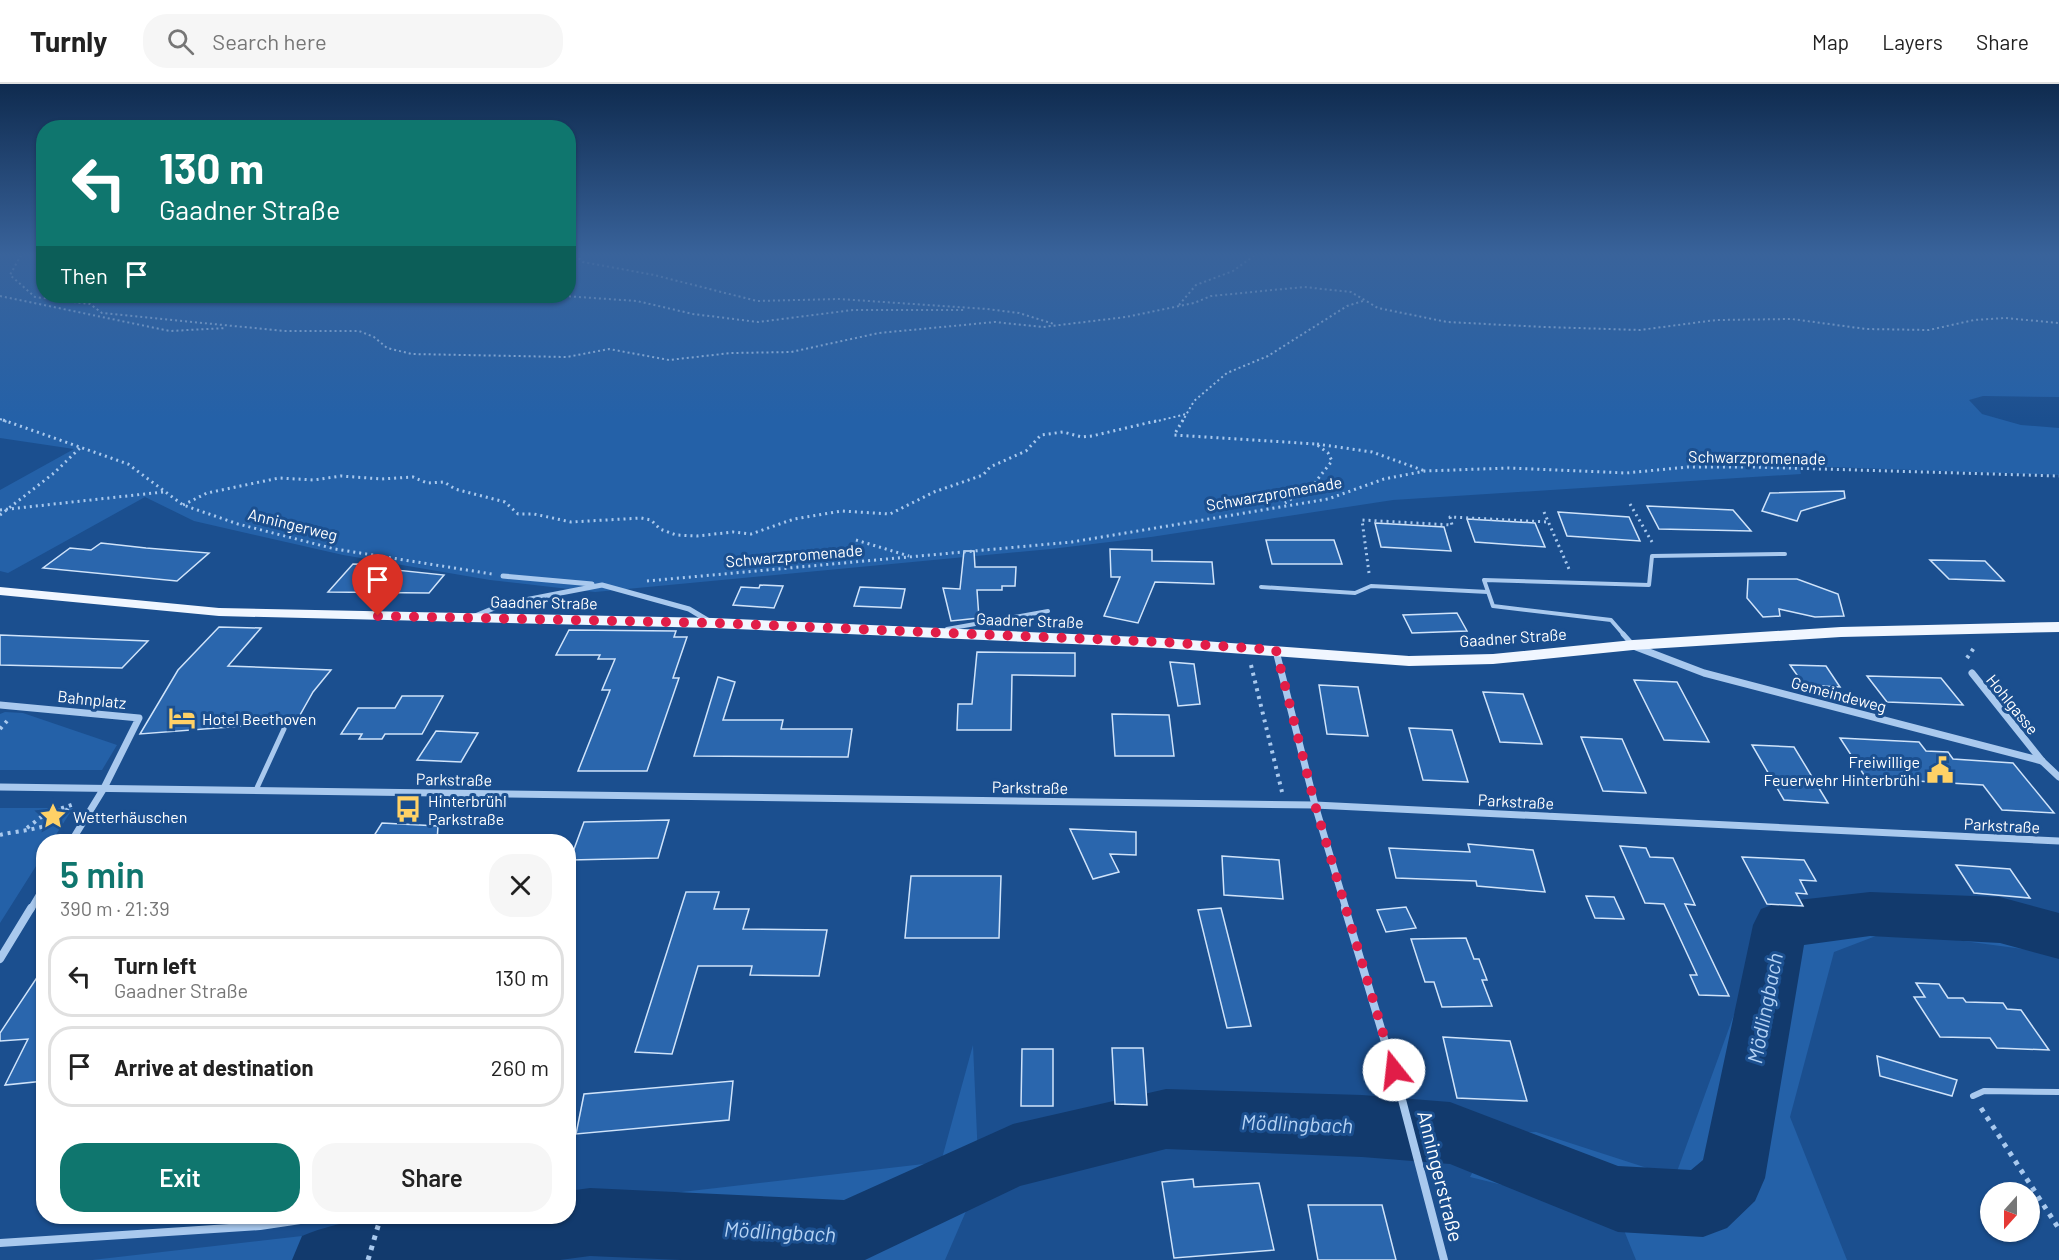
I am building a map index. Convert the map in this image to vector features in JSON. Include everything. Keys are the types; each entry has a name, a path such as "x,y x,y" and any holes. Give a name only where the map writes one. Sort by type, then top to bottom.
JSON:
{"main road":[{"name":"Gaadner Straße","path":"0,591 219,612 713,623 923,634 1162,642 1408,661 1492,659 1633,645 1841,632 2059,627"}],"street":[{"path":"503,576 602,585 689,609 713,623"},
{"path":"469,618 504,604 602,585"},
{"name":"Gemeindeweg","path":"1633,645 1704,673 2042,761"},
{"name":"Anningerstraße","path":"1276,650 1315,805 1422,1169 1444,1260"},
{"name":"Hohlgasse","path":"1971,673 2042,761 2059,777"},
{"name":"Bahnplatz","path":"0,705 139,718 104,788"},
{"name":"Parkstraße","path":"0,787 1285,804 2059,842"},
{"path":"76,834 104,788"},
{"path":"0,959 36,900"},
{"path":"0,1243 273,1224"}],"lane":[{"path":"1633,645 1611,620 1493,606 1484,580 1649,585 1652,556 1785,554"},
{"path":"1261,587 1355,593 1371,586 1488,592"},
{"path":"923,634 1048,611"},
{"path":"256,790 284,729"},
{"path":"1973,1096 1984,1090 2059,1092"}],"path":[{"path":"67,310 170,331 238,327"},
{"path":"98,310 102,313 238,327 359,331 374,337 387,348 412,354 567,357 609,349 669,360 731,353 791,352 879,333 995,322 1043,327 1126,317 1160,310"},
{"path":"675,310 758,322 869,310"},
{"path":"994,310 1019,313 1054,324"},
{"path":"1341,310 1268,356 1227,373 1194,401 1174,435 1348,446 1396,458 1425,471"},
{"path":"1387,310 1447,322 1640,330 1716,320 1792,319 1866,329 1929,330 1974,320 2005,318 2059,323"},
{"path":"183,505 207,494 279,478 314,480 341,476 382,479 413,477 427,483 444,482 455,489 505,502 518,514 552,517 572,522 606,518 641,518 651,520 660,529 676,535 733,532 752,534 763,528 811,515 842,511 890,513 934,492 984,475 990,467 1026,451 1041,435 1052,432 1092,436 1186,414"},
{"name":"Anningerweg","path":"0,419 128,464 183,505 238,524 335,549 503,576"},
{"path":"1282,504 1313,485 1332,461 1328,453 1316,444"},
{"path":"0,512 54,473 81,447"},
{"name":"Schwarzpromenade","path":"636,582 1072,542 1282,504 1328,499 1384,478 1425,471 1499,468 1626,473 1689,467 1754,467 2059,476"},
{"path":"5,509 164,492"},
{"path":"1630,504 1660,556"},
{"path":"1544,512 1575,583"},
{"path":"1371,586 1362,520 1452,525 1450,517 1548,522"},
{"path":"856,540 913,556"},
{"path":"1252,672 1285,804"},
{"path":"27,828 45,814 69,807 104,788"},
{"path":"0,835 27,828 50,827 64,817 69,807"},
{"path":"1973,1096 2059,1228"},
{"path":"368,1260 379,1224"}],"shaded area":[{"path":"0,310 2059,310 2059,397 1983,396 1969,400 1982,414 2021,425 2059,428 2059,475 1799,466 1801,474 1393,500 1151,537 1051,549 595,592 490,580 343,555 194,521 145,497 8,573 0,571 0,490 74,449 0,438"},
{"path":"23,713 117,745 102,770 0,770 0,714"},
{"path":"0,808 73,808 56,834 36,834 36,866 0,923"},
{"path":"1769,918 1904,918 2059,932 2059,954 1889,931 1834,952 1790,1117 1847,1260 1636,1260 1617,1213 1470,1177 1493,1134 1536,1132 1675,1177"},
{"path":"973,1045 979,1181 945,1260 751,1260 737,1237 561,1229 511,1260 92,1260 407,1224 576,1224 576,1204 941,1162"}],"building":[{"path":"1844,491 1845,498 1801,511 1797,521 1762,511 1770,493"},
{"path":"1647,506 1733,510 1751,531 1659,529"},
{"path":"1558,512 1629,517 1640,541 1567,536"},
{"path":"1467,519 1535,523 1545,547 1475,542"},
{"path":"1375,523 1444,527 1451,551 1381,547"},
{"path":"1266,540 1334,540 1342,564 1272,564"},
{"path":"101,543 209,553 177,581 43,568 70,548 91,550"},
{"path":"1110,549 1152,550 1152,561 1212,562 1214,584 1155,582 1138,623 1104,616 1120,577 1111,577"},
{"path":"964,551 974,551 975,567 1016,567 1015,586 1002,586 1002,590 977,590 979,618 951,621 943,588 960,589"},
{"path":"1930,560 1985,561 2004,581 1949,579"},
{"path":"353,564 389,565 386,569 444,575 429,593 328,592"},
{"path":"1748,579 1797,579 1838,594 1844,616 1815,617 1779,609 1780,616 1763,617 1747,598"},
{"path":"760,585 783,586 774,608 733,605 741,587 759,588"},
{"path":"860,587 905,589 901,608 854,606"},
{"path":"1457,613 1467,631 1412,633 1403,615"},
{"path":"219,627 261,628 228,666 331,670 313,692 296,722 140,734 178,670"},
{"path":"569,630 676,631 674,637 687,637 673,678 679,678 647,771 578,771 610,690 602,690 615,659 598,659 600,655 556,655"},
{"path":"0,635 148,641 122,668 0,665"},
{"path":"977,652 1075,653 1075,676 1012,675 1011,730 957,730 958,704 972,704"},
{"path":"1170,662 1194,664 1200,704 1178,706"},
{"path":"1790,665 1826,666 1840,687 1804,685"},
{"path":"1867,676 1941,678 1963,705 1887,702"},
{"path":"718,677 735,682 723,720 783,720 781,729 852,729 848,757 694,756"},
{"path":"1634,680 1677,682 1709,742 1664,740"},
{"path":"1319,685 1358,687 1368,736 1327,734"},
{"path":"1483,692 1523,694 1542,744 1500,742"},
{"path":"402,696 443,696 422,734 385,734 382,739 359,739 362,734 341,734 358,708 395,708"},
{"path":"1112,714 1169,715 1174,756 1115,756"},
{"path":"1409,728 1452,730 1468,782 1423,780"},
{"path":"436,731 478,733 461,762 417,760"},
{"path":"1581,737 1622,739 1646,793 1603,791"},
{"name":"Freiwillige Feuerwehr Hinterbrühl","path":"1840,738 1919,742 1926,751 1948,752 1953,759 2013,763 2054,813 2002,810 1983,785 1866,778"},
{"path":"1752,745 1794,747 1828,803 1784,800"},
{"path":"669,820 658,858 576,860 576,844 584,822"},
{"path":"382,823 438,826 438,834 375,834"},
{"path":"1070,829 1136,832 1136,855 1110,854 1119,872 1093,879"},
{"path":"1468,844 1533,850 1545,892 1477,886 1476,881 1396,878 1389,848 1470,852"},
{"path":"1620,846 1646,848 1650,857 1673,858 1695,905 1685,904 1729,996 1699,995 1690,975 1697,975 1664,904 1645,903"},
{"path":"1222,856 1279,860 1283,899 1224,895"},
{"path":"1742,857 1804,860 1816,881 1800,880 1807,894 1796,893 1803,906 1767,904"},
{"path":"1956,865 2010,869 2030,898 1974,893"},
{"path":"911,876 1001,876 999,938 905,938"},
{"path":"686,892 719,892 714,909 749,909 743,929 827,930 819,976 750,975 752,966 698,966 672,1054 635,1052"},
{"path":"1586,896 1614,897 1624,919 1595,918"},
{"path":"1406,907 1416,928 1386,932 1377,910"},
{"path":"1221,908 1251,1026 1227,1028 1198,910"},
{"path":"1466,938 1474,959 1479,959 1487,980 1482,980 1492,1006 1442,1007 1434,982 1425,982 1411,939"},
{"path":"36,979 36,1082 5,1085 28,1039 0,1041 0,1033"},
{"path":"1916,983 1939,984 1948,998 1963,998 1966,1002 2003,1003 2007,1009 2021,1010 2049,1050 1997,1048 1990,1038 1940,1037 1914,997 1925,997"},
{"path":"1443,1037 1510,1041 1527,1101 1457,1098"},
{"path":"1112,1048 1143,1048 1147,1105 1115,1104"},
{"path":"1022,1049 1053,1049 1053,1106 1021,1106"},
{"path":"1877,1056 1957,1080 1952,1096 1880,1076"},
{"path":"733,1081 729,1120 576,1134 584,1094"},
{"path":"1193,1179 1194,1187 1259,1183 1274,1250 1174,1258 1162,1182"},
{"path":"1308,1205 1382,1205 1396,1260 1318,1260"}],"waterway":[{"name":"Mödlingbach","path":"326,1260 590,1222 846,1234 1013,1156 1166,1119 1362,1126 1450,1133 1618,1199 1703,1204 1732,1178 1780,925 1870,914 2000,920 2059,936"}],"place":[{"name":"Hotel Beethoven","path":"182,718"},
{"name":"Freiwillige Feuerwehr Hinterbrühl","path":"1940,770"},
{"name":"Hinterbrühl Parkstraße","path":"408,809"},
{"name":"Wetterhäuschen","path":"53,816"}],"route":[{"path":"378,616 713,623 923,634 1162,642 1276,650 1315,805 1394,1070"}]}
